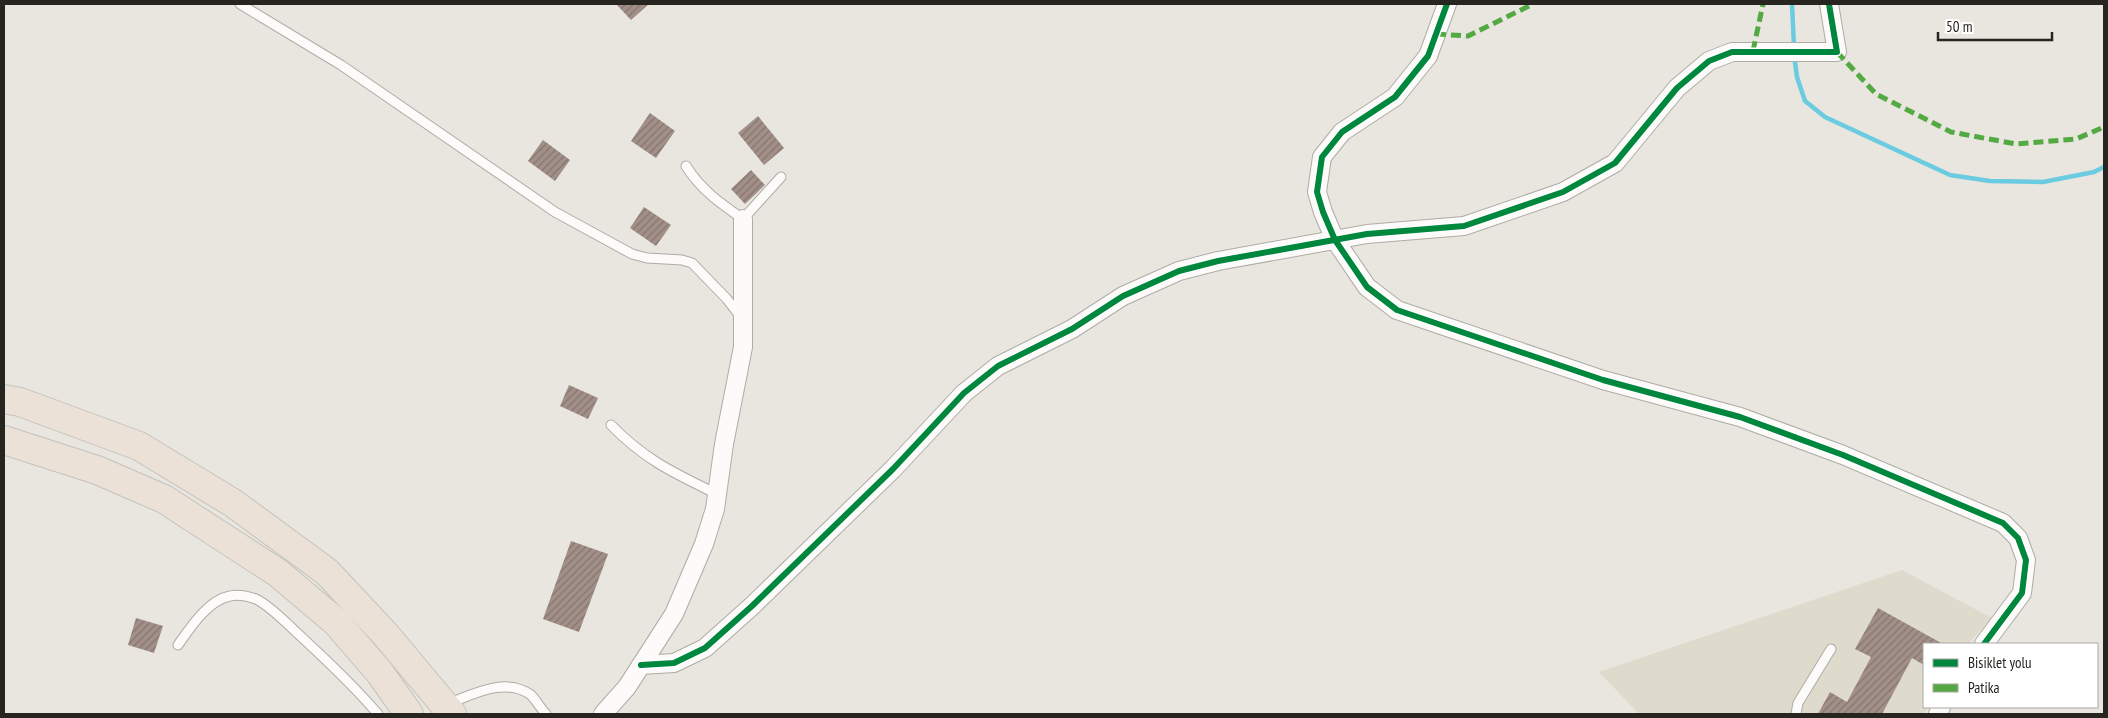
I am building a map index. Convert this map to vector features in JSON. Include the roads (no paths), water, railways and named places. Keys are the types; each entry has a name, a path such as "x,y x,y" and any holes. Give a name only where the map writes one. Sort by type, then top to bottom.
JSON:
{"highway":[{"path":"4,399 20,402 140,446 233,503 327,572 448,709"},
{"path":"4,440 98,470 164,499 278,573 336,622 380,673 409,714"}],"street":[{"path":"1447,4 1428,56 1395,97 1342,132 1322,157 1317,192 1335,240 1367,287 1397,310 1603,380 1740,417 1843,455 2003,523 2018,538 2026,560 2022,593 1985,643"},
{"path":"641,665 674,663 705,648 752,606 893,469 964,393 998,366 1072,329 1123,296 1179,271 1367,234 1464,226 1563,192 1615,163 1677,88 1709,62 1732,52 1837,52 1829,4"},
{"path":"603,714 627,687 674,614 704,544 715,509 742,347 744,321 743,219"}],"lane":[{"path":"240,4 341,65 555,212 632,254 646,258 682,260 692,263 726,298 744,321"},
{"path":"686,166 696,182 710,196 743,219 781,177"},
{"path":"610,425 650,460 675,475 717,494"},
{"path":"178,645 190,628 213,603 228,596 242,595 257,600 278,615 331,664 378,714"},
{"path":"1796,714 1798,703 1831,649"},
{"path":"448,709 488,688 511,688 531,695 546,714"}],"waterway":[{"path":"1792,4 1794,47"},
{"path":"1794,55 1797,77 1805,101 1825,117 1950,175 1990,181 2043,182 2094,172 2104,167"}]}
